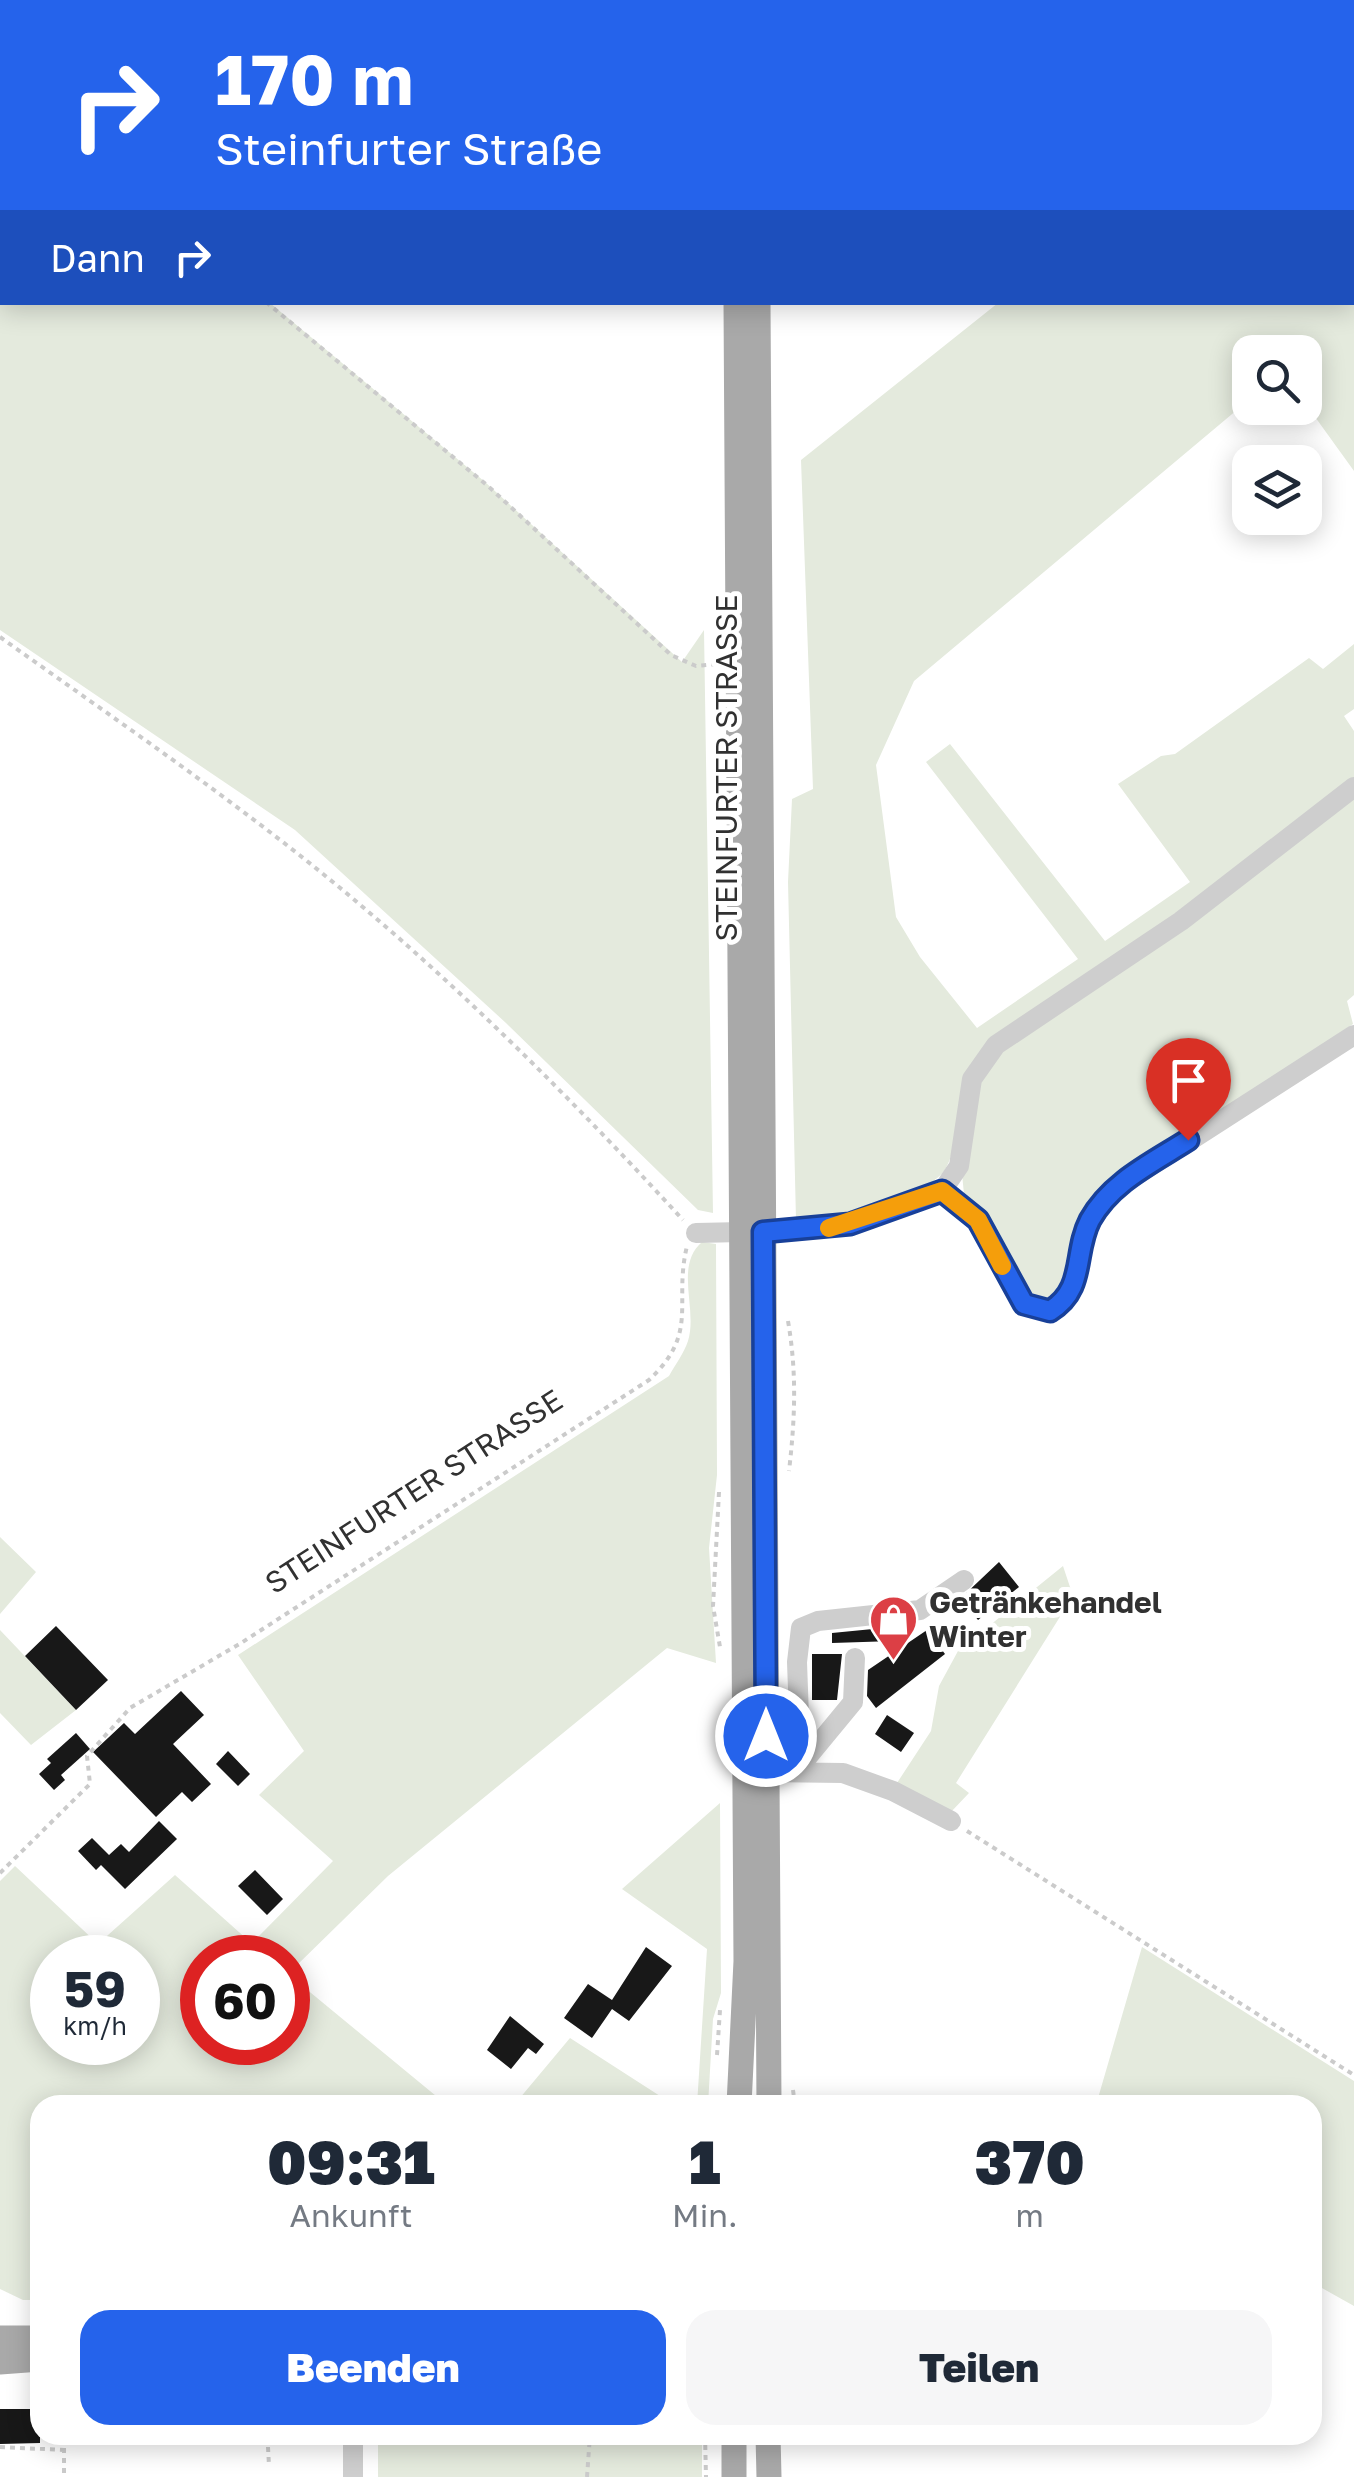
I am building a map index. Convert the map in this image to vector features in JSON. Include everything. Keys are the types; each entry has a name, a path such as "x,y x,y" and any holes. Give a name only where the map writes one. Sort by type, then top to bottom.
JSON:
{"main road":[{"name":"STEINFURTER STRASSE","path":"736,305 753,1232 765,1625 769,2095"},
{"name":"STEINFURTER STRASSE","path":"739,2095 746,1960 758,305"},
{"path":"30,2338 0,2340 0,2359 30,2359"},
{"path":"734,2445 734,2477"},
{"path":"768,2445 769,2477"}],"street":[{"path":"696,1233 850,1224 942,1191 958,1166 972,1078 996,1045 1181,921 1354,788"},
{"path":"942,1191 978,1220 1024,1304 1050,1311 1071,1293 1088,1224 1108,1194 1354,1035"},
{"path":"801,1628 818,1621 920,1610 964,1580"},
{"path":"765,1625 793,1623 801,1628"},
{"path":"801,1628 797,1662 801,1768"},
{"path":"801,1768 853,1702 855,1658"},
{"path":"766,1772 801,1768 843,1772 893,1791 951,1821"},
{"path":"353,2445 353,2477"}],"path":[{"path":"270,305 488,486 671,654 696,666 716,664"},
{"path":"0,637 247,814 365,908 614,1144 696,1233"},
{"name":"STEINFURTER STRASSE","path":"0,1873 90,1784 87,1756 130,1708 241,1643 649,1380 668,1362 681,1339 685,1251 696,1233"},
{"path":"951,1821 1354,2075"},
{"path":"587,2477 589,2445"},
{"path":"706,2445 706,2477"},
{"path":"268,2446 268,2466"},
{"path":"0,2447 64,2449 64,2474"}],"shaded area":[{"path":"0,305 272,305 485,482 682,662 704,630 713,1213 698,1210 506,1023 295,830 0,630"},
{"path":"995,305 1354,305 1354,471 1321,425 1322,335 1232,335 1232,414 914,681 876,765 896,917 920,957 977,1028 1078,959 926,762 950,744 1105,941 1190,882 1118,784 1161,756 1175,754 1309,658 1323,669 1354,644 1354,709 1344,716 1354,731 1354,995 1347,1001 1353,1024 1104,1192 1068,1291 1050,1305 1029,1300 985,1218 964,1194 958,1134 944,1171 917,1190 852,1211 796,1220 788,882 792,799 813,789 801,460"},
{"path":"702,1242 716,1244 717,1475 709,1548 716,1663 667,1648 388,1876 310,1952 310,1935 260,1935 333,1861 259,1795 304,1751 238,1655 669,1376 688,1341 688,1275 694,1252"},
{"path":"0,1537 36,1572 0,1614"},
{"path":"1063,1566 1073,1596 956,1783 969,1793 950,1813 897,1783 931,1731 939,1686 958,1651"},
{"path":"0,1630 76,1710 31,1745 0,1713"},
{"path":"720,1803 721,1993 713,2019 709,2095 698,2095 707,1949 622,1889"},
{"path":"15,1866 88,1935 30,1935 30,2065 160,2065 160,1935 108,1935 175,1875 242,1935 180,1935 180,2065 310,2065 310,1992 435,2095 30,2095 30,2300 0,2289 0,1881"},
{"path":"1142,1947 1354,2081 1354,2306 1322,2288 1322,2095 1099,2095"},
{"path":"570,2038 658,2095 522,2095"},
{"path":"378,2445 702,2445 702,2477 378,2477"}],"building":[{"path":"999,1562 1019,1587 978,1620 961,1598"},
{"path":"56,1626 108,1680 76,1710 25,1656"},
{"path":"883,1628 894,1641 832,1643 832,1633"},
{"path":"927,1630 945,1654 876,1708 867,1696 868,1670"},
{"path":"812,1654 842,1654 837,1700 812,1700"},
{"path":"181,1691 204,1715 173,1744 211,1784 192,1802 182,1792 156,1817 93,1752 124,1723 135,1734"},
{"path":"887,1715 914,1733 901,1752 875,1734"},
{"path":"76,1733 90,1749 61,1775 65,1780 54,1790 39,1774 51,1763 47,1759"},
{"path":"228,1751 250,1774 238,1786 216,1764"},
{"path":"159,1821 177,1839 125,1889 101,1865 96,1870 78,1851 92,1838 109,1855 121,1844 129,1852"},
{"path":"255,1870 283,1899 267,1915 238,1886"},
{"path":"646,1947 672,1966 629,2021 612,2009 592,2038 564,2018 588,1984 612,2000"},
{"path":"510,2016 544,2044 536,2054 528,2048 511,2069 487,2050"},
{"path":"0,2409 30,2409 30,2443 0,2444"}],"slow traffic":[{"path":"829,1228 942,1191 963,1204 978,1220 1002,1266"}],"place":[{"name":"Getränkehandel Winter","path":"894,1662"}],"route":[{"path":"766,1736 763,1232 818,1230 850,1224 942,1191 963,1204 978,1220 1024,1304 1050,1311 1071,1293 1088,1224 1108,1194 1188,1140"}]}
